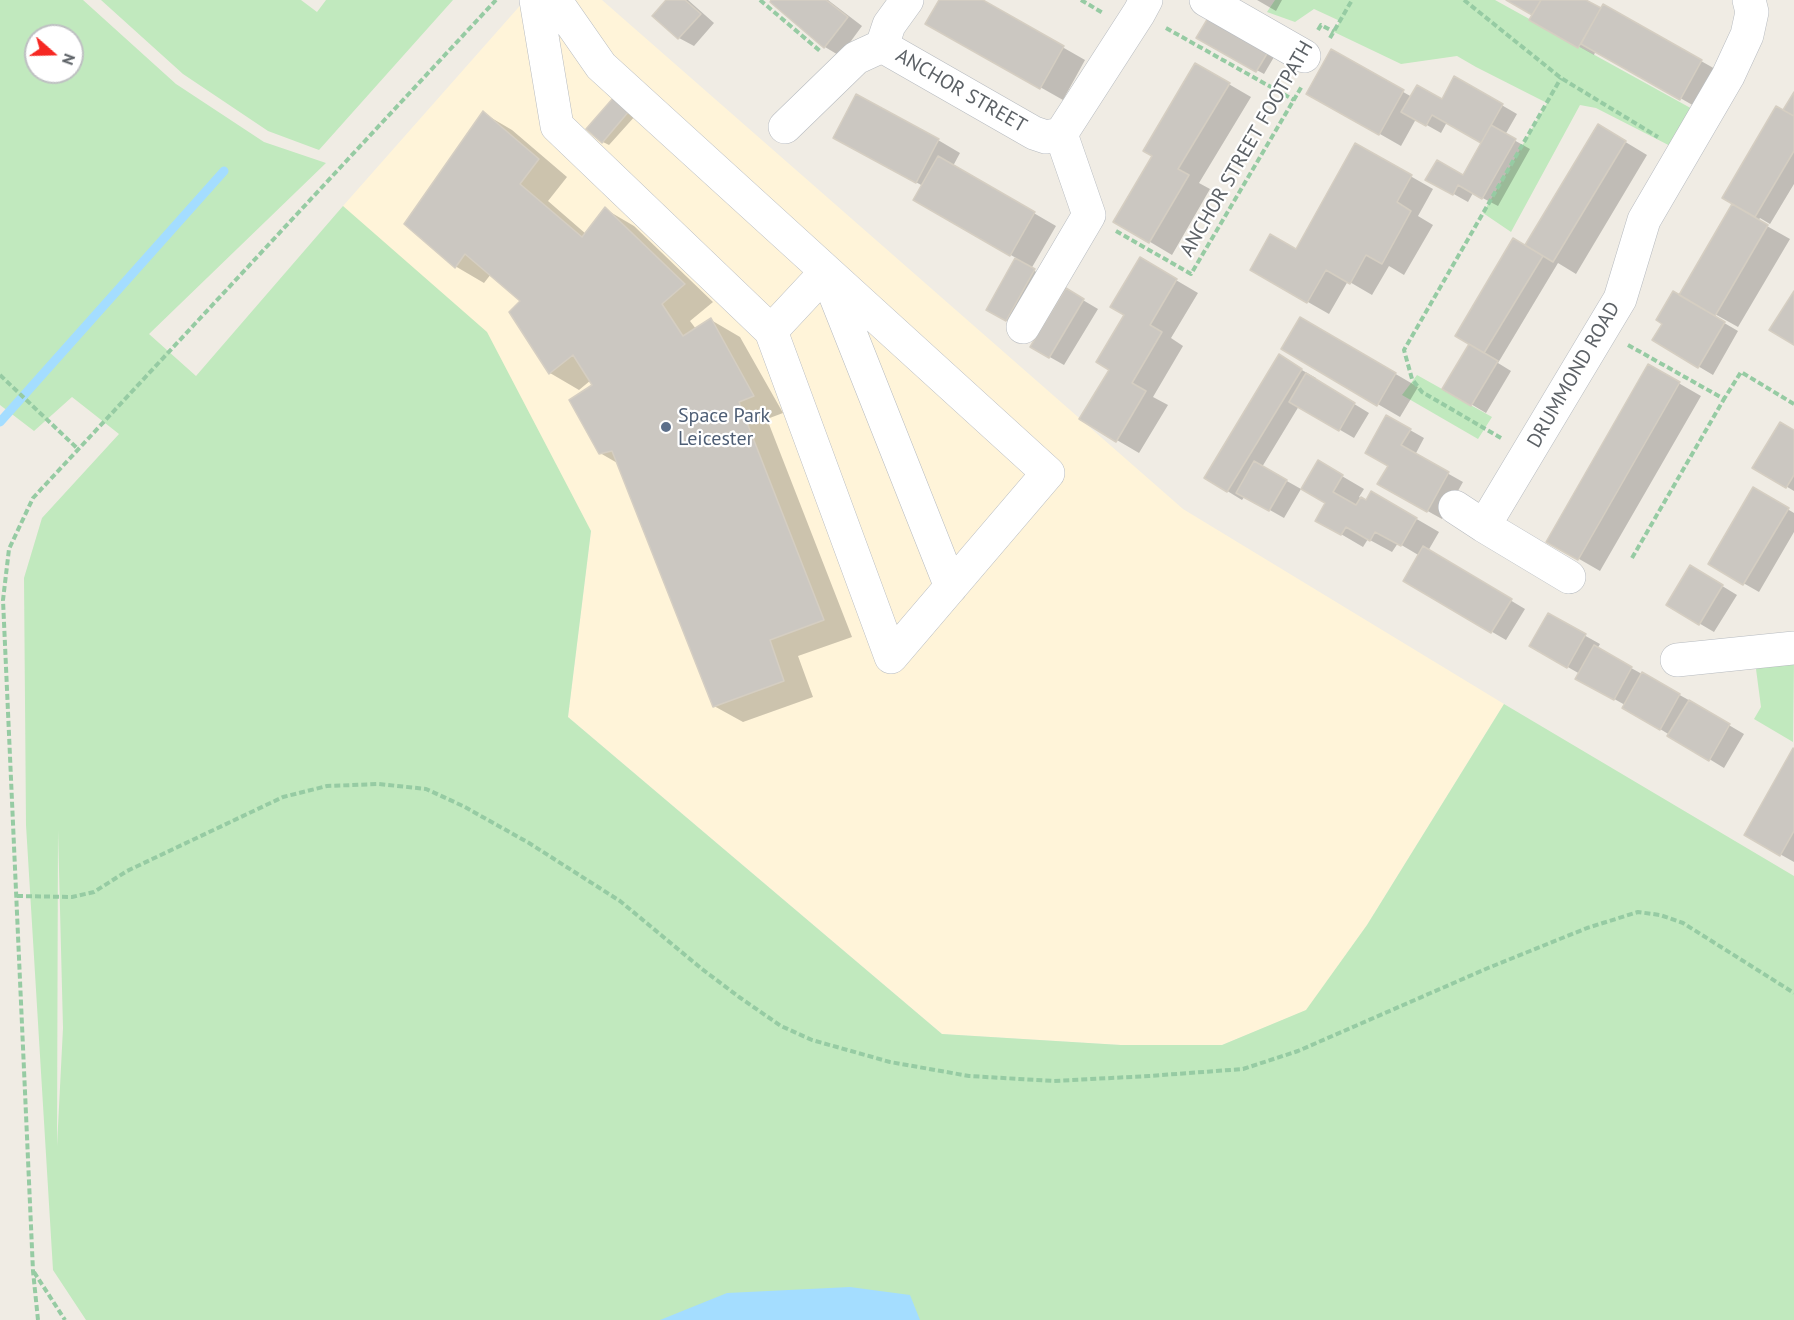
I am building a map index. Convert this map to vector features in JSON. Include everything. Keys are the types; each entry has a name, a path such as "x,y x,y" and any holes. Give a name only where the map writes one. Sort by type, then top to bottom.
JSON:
{"street":[{"path":"536,0 557,126 771,331 891,657 1048,474 601,66 555,0"},
{"name":"ANCHOR STREET","path":"785,127 856,58 882,46 889,25 908,0"},
{"path":"1206,0 1312,59"},
{"name":"DRUMMOND ROAD","path":"1484,526 1620,300 1644,220 1728,76 1747,35 1752,12 1749,0"},
{"path":"1023,327 1089,215 1061,134 1142,6"},
{"name":"ANCHOR STREET","path":"882,46 1034,133 1046,137 1061,134"},
{"path":"771,331 826,272"},
{"path":"826,272 951,587"},
{"path":"1455,507 1569,578"},
{"path":"1677,660 1794,648"}],"path":[{"path":"38,1320 33,1271 3,600 9,549 33,498 496,0"},
{"path":"760,0 820,51"},
{"name":"ANCHOR STREET FOOTPATH","path":"1089,215 1191,274 1294,100 1312,59 1352,0"},
{"path":"1466,0 1561,78 1684,153"},
{"path":"1142,6 1294,100"},
{"path":"1528,453 1422,392 1412,379 1404,350 1561,78"},
{"path":"1602,330 1725,399"},
{"path":"1632,558 1741,372 1794,404"},
{"path":"0,375 79,450"},
{"path":"16,896 72,897 94,892 127,871 283,797 327,786 379,784 426,789 463,806 529,843 620,901 702,969 781,1026 812,1040 890,1062 969,1076 1054,1081 1243,1069 1298,1051 1488,968 1587,928 1638,912 1660,915 1683,923 1794,993"},
{"path":"33,1271 65,1320"}],"shaded area":[{"name":"Space Park Leicester","path":"525,0 602,0 1183,509 1504,704 1367,925 1307,1010 1222,1045 1121,1045 942,1034 568,717 591,531 343,206"}],"green space":[{"path":"0,0 83,0 176,84 264,142 326,163 149,334 196,376 343,206 487,332 591,531 568,717 942,1034 1121,1045 1222,1045 1306,1010 1367,925 1504,704 1794,876 1794,1320 86,1320 53,1270 26,825 24,578 42,518 119,434 72,397 34,431 0,405","holes":["58,830 63,1028 57,1146"]},
{"path":"101,0 301,0 317,12 326,0 453,0 319,150 268,131 183,74"},
{"path":"1275,0 1495,0 1705,116 1684,153 1596,108 1580,105 1511,232 1483,213 1547,103 1457,56 1401,64 1334,32 1340,21 1314,9 1295,22 1267,12"},
{"path":"1417,375 1492,417 1478,439 1402,395"},
{"path":"1764,659 1794,659 1793,742 1754,719 1761,707 1756,669"}],"water":[{"path":"850,1287 910,1295 920,1320 660,1320 727,1293"}],"building":[{"path":"666,0 685,0 701,14 678,39 652,16"},
{"path":"771,0 826,0 848,17 824,48 770,2"},
{"path":"939,0 983,0 1064,46 1040,89 925,24"},
{"path":"1506,0 1541,0 1532,15"},
{"path":"1541,0 1586,0 1601,8 1578,48 1529,20"},
{"path":"1603,4 1702,60 1680,100 1581,44"},
{"path":"1208,18 1268,52 1256,72 1196,38"},
{"path":"1331,49 1404,90 1379,135 1306,94"},
{"path":"1195,63 1230,83 1178,169 1189,175 1149,243 1113,222 1152,156 1143,151"},
{"path":"1454,76 1503,104 1481,143 1432,115 1426,126 1401,112 1417,85 1442,99"},
{"path":"1794,92 1794,116 1783,110"},
{"path":"856,94 939,139 916,183 833,138"},
{"path":"614,97 630,110 602,143 586,129"},
{"path":"1776,106 1794,116 1794,151 1755,217 1722,198"},
{"name":"Space Park Leicester","path":"483,111 539,159 520,184 582,237 605,207 685,284 662,304 683,336 711,318 754,396 739,402 824,620 770,640 784,681 713,707 612,451 599,454 569,400 592,385 573,355 549,374 509,312 520,301 465,254 455,268 404,224"},
{"path":"1598,124 1626,141 1553,262 1525,245"},
{"path":"1491,125 1516,139 1482,199 1458,185 1453,195 1425,180 1437,160 1463,175"},
{"path":"1355,143 1412,175 1397,202 1411,211 1382,264 1366,255 1350,284 1326,270 1307,303 1250,270 1270,234 1296,249"},
{"path":"938,156 1035,212 1010,256 913,200"},
{"path":"1732,204 1768,225 1715,316 1679,295"},
{"path":"1513,238 1543,256 1484,353 1455,336"},
{"path":"1140,257 1177,279 1150,325 1162,332 1132,383 1146,391 1116,442 1079,419 1109,370 1096,362 1124,315 1110,307"},
{"path":"1015,258 1035,269 1006,321 986,310"},
{"path":"1066,288 1084,299 1049,358 1030,347"},
{"path":"1673,291 1725,322 1698,368 1652,340 1662,324 1656,320"},
{"path":"1794,291 1794,345 1769,330"},
{"path":"1300,317 1396,373 1377,406 1281,349"},
{"path":"1469,344 1498,361 1471,406 1442,389"},
{"path":"1279,354 1302,369 1227,492 1204,478"},
{"path":"1648,364 1680,382 1578,560 1546,542"},
{"path":"1306,373 1355,403 1339,431 1289,402"},
{"path":"1386,415 1411,429 1401,445 1449,472 1427,512 1377,484 1388,466 1365,453"},
{"path":"1780,422 1794,430 1794,475 1786,488 1752,468"},
{"path":"1318,460 1343,475 1333,492 1356,505 1361,497 1366,500 1371,491 1417,518 1401,546 1375,532 1370,541 1346,527 1341,535 1315,521 1325,503 1301,489"},
{"path":"1254,461 1287,480 1269,511 1236,493"},
{"path":"1753,487 1789,508 1743,585 1708,564"},
{"path":"1423,546 1512,599 1491,633 1403,581"},
{"path":"1690,565 1723,585 1699,625 1666,605"},
{"path":"1548,613 1586,634 1567,668 1529,646"},
{"path":"1594,645 1632,667 1614,700 1575,679"},
{"path":"1642,672 1680,694 1660,730 1622,708"},
{"path":"1689,700 1730,724 1709,761 1667,736"},
{"path":"1793,748 1794,831 1780,856 1744,835"}],"waterway":[{"path":"0,422 224,171"}],"place":[{"name":"Space Park Leicester","path":"666,427"}]}
